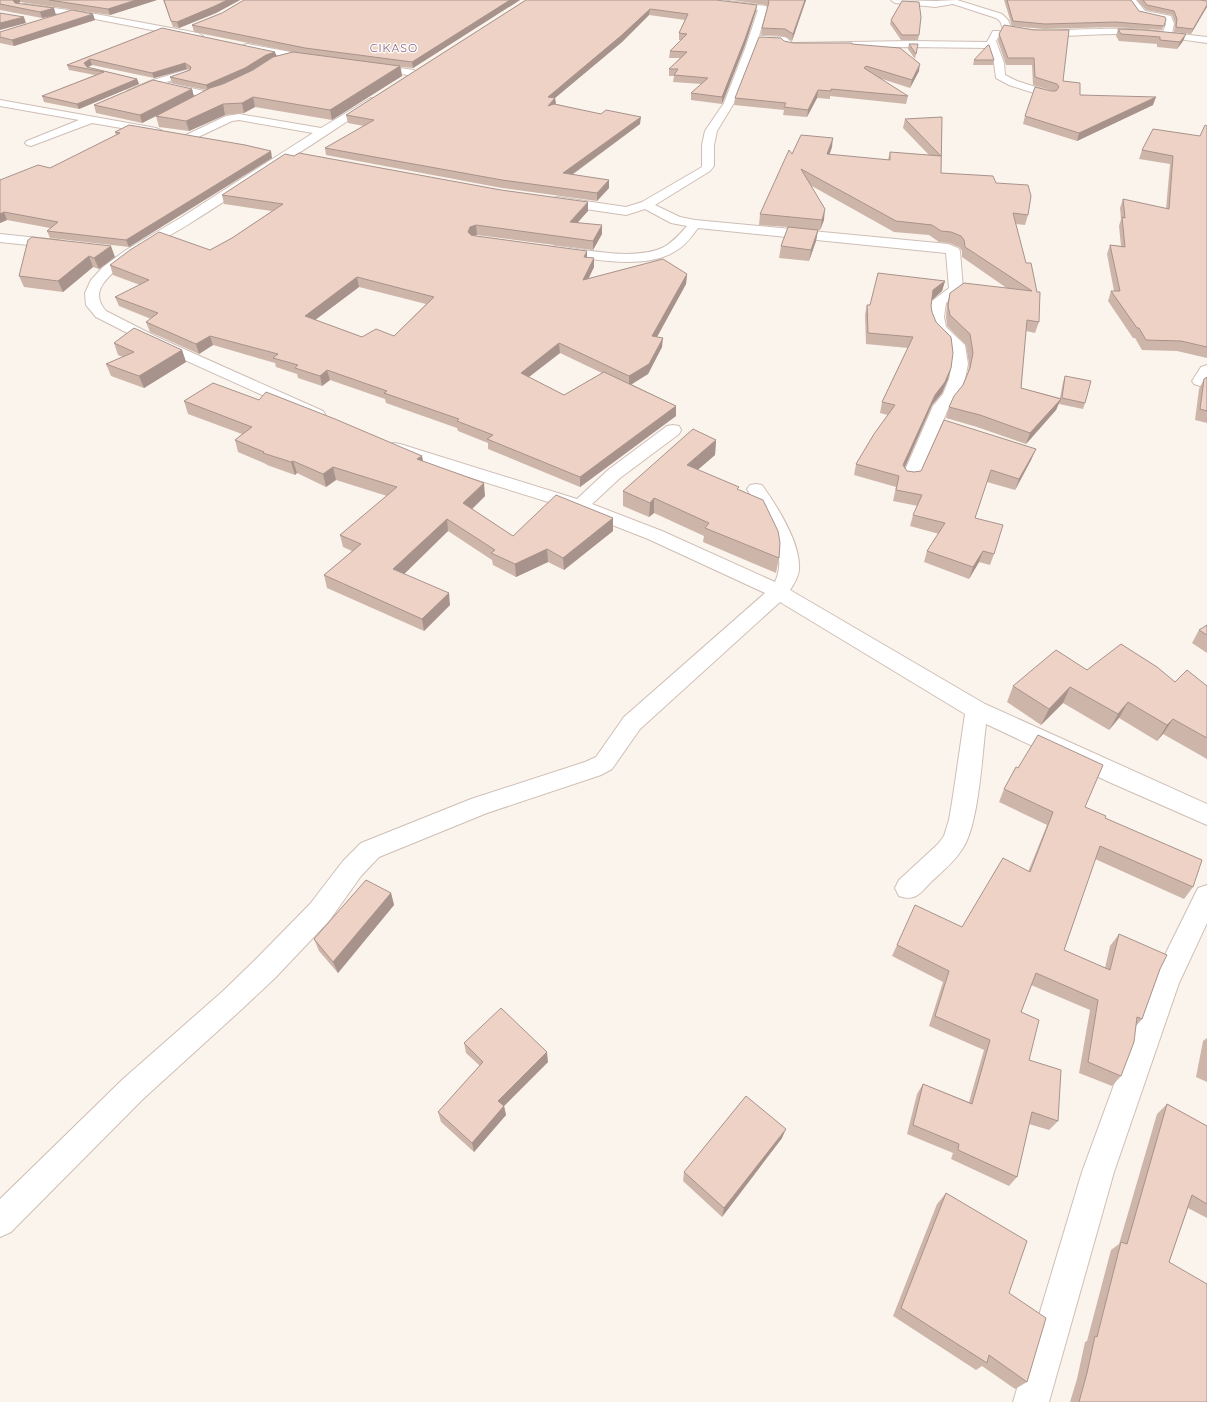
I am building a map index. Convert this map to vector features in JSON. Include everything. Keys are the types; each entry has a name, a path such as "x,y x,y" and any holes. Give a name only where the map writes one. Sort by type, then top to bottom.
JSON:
{"street":[{"path":"547,200 626,211 646,205 706,169 708,166 708,145 711,131 729,103 753,39 764,4 701,0"},
{"path":"895,0 935,4 950,1 999,16 1004,20 1007,29"},
{"path":"1132,0 1142,12 1168,18 1170,24 1167,35"},
{"path":"966,6 984,1"},
{"path":"50,9 71,2"},
{"path":"20,6 50,9 156,26 208,38"},
{"path":"56,19 74,13"},
{"path":"181,32 194,27"},
{"path":"1192,38 1201,28"},
{"path":"1050,95 1000,76 999,63 991,41 998,30 1007,29 1025,32 1124,31 1207,40"},
{"path":"753,39 784,40 787,45 792,46 910,44 992,45"},
{"path":"235,44 325,61"},
{"path":"278,62 296,56"},
{"path":"332,420 152,340 101,314 93,305 92,293 96,283 124,252 187,220 420,69 362,66"},
{"path":"119,97 154,83 186,73"},
{"path":"138,79 208,95"},
{"path":"196,101 221,91"},
{"path":"1,103 72,117 212,140"},
{"path":"72,117 92,109"},
{"path":"190,137 230,118 239,117 324,132"},
{"path":"31,143 90,120"},
{"path":"143,129 161,120"},
{"path":"646,205 676,220 695,224 952,249 955,253 956,290 938,301 935,319 937,328 957,345 960,364 957,379 950,396 941,406 941,424 910,477"},
{"path":"547,249 599,255 655,255 675,246 683,239 695,224"},
{"path":"0,238 70,246"},
{"path":"580,506 614,474 673,430"},
{"path":"383,443 580,506 655,535 779,592 977,710 1207,815"},
{"path":"0,1221 133,1089 212,1020 263,971 327,905 357,860 370,850 479,806 593,769 604,763 632,723 779,592 789,569 788,556 783,540 756,489"},
{"path":"908,888 947,851 955,840 961,820 977,710"},
{"path":"1031,1402 1098,1172 1166,981 1207,896"}],"building":[{"path":"0,0 13,0 15,3 54,8 40,12 0,4"},
{"path":"49,0 136,0 108,9"},
{"path":"164,0 227,0 177,22 171,21"},
{"path":"244,0 510,0 412,62 305,48 192,25 222,13"},
{"path":"526,0 716,0 757,5 722,97 691,93 708,78 674,75 678,69 669,69 687,52 670,51 687,34 679,33 688,14 650,9 622,35 548,97 555,98 548,106 554,104 601,114 606,110 641,117 563,173 609,180 597,193 502,180 325,148 374,120 346,115"},
{"path":"768,0 805,0 793,34 785,29 762,28 769,2"},
{"path":"1007,0 1131,0 1139,11 1165,17 1166,19 1164,26 1116,22 1045,24 1013,21"},
{"path":"1143,0 1200,0 1207,1 1207,5 1193,29 1176,27 1177,19 1174,11 1147,5"},
{"path":"902,1 919,2 921,17 919,35 902,35 891,20"},
{"path":"72,10 93,14 12,40 0,37 0,32"},
{"path":"0,13 24,17 0,23"},
{"path":"1004,25 1034,30 1069,30 1063,81 1080,83 1080,95 1156,97 1079,133 1025,116 1035,87 1056,91 1059,87 1057,84 1035,77 1034,58 1008,58 999,34"},
{"path":"162,28 275,52 266,55 245,68 206,85 170,77 190,70 191,67 185,63 152,73 90,59 84,63 87,67 137,79 77,104 42,96 104,72 67,65"},
{"path":"1118,29 1186,34 1180,42 1160,40 1160,37 1121,34"},
{"path":"759,37 781,38 784,41 793,43 852,43 900,48 920,64 912,80 866,66 864,68 908,96 831,89 831,91 818,90 808,110 784,107 786,103 735,98"},
{"path":"909,44 918,44 916,54"},
{"path":"988,45 994,60 974,60"},
{"path":"293,52 400,66 330,110 253,97 242,103 223,104 186,121 156,116 210,88 223,84 253,70 273,57"},
{"path":"153,80 192,89 140,115 94,105"},
{"path":"942,117 941,173 993,176 996,183 1028,185 1031,196 1028,215 1013,213 1026,263 1031,263 1037,292 1040,292 1039,322 1027,320 1021,388 1061,399 1030,433 980,415 949,407 954,396 963,385 970,368 973,353 970,334 950,315 948,306 950,293 964,283 1032,291 965,247 964,240 961,236 951,232 941,231 932,225 896,221 801,169 825,209 822,220 760,214 789,150 792,154 801,135 833,138 827,154 890,160 890,152 941,156 905,119"},
{"path":"129,125 245,145 271,151 126,240 47,231 58,222 4,212 0,214 0,180 38,165 50,168 120,133 115,132"},
{"path":"1205,125 1207,126 1207,347 1181,341 1146,340 1139,328 1137,328 1111,291 1120,291 1110,245 1125,247 1122,217 1125,218 1123,199 1169,209 1173,156 1142,150 1153,129 1200,136"},
{"path":"299,153 501,190 588,202 570,222 602,225 593,241 476,225 470,227 468,232 471,235 476,236 587,251 584,257 594,258 583,280 663,259 687,274 652,336 663,338 649,364 629,376 559,343 521,373 564,395 604,372 676,406 580,477 487,439 493,435 457,421 459,419 384,393 387,391 327,370 320,376 295,368 298,365 273,358 278,354 210,336 196,344 146,322 158,313 115,297 149,280 110,265 130,250 159,232 210,250 232,238 283,204 222,195 285,154 294,156","holes":["357,277 434,297 394,336 376,329 362,337 305,316"]},
{"path":"788,227 818,230 811,250 781,246"},
{"path":"32,237 111,246 94,258 89,256 58,281 19,276 28,240"},
{"path":"878,273 945,281 933,290 931,306 936,322 951,337 953,353 951,368 945,382 935,395 903,465 907,471 921,471 944,420 1036,449 1019,479 991,470 975,518 1003,525 994,554 983,551 973,567 927,551 945,523 913,515 922,495 896,490 899,476 856,464 874,434 895,405 882,402 913,337 868,333 867,305 870,305"},
{"path":"134,328 182,350 139,376 106,364 134,352 114,343"},
{"path":"1065,376 1091,381 1085,403 1062,398"},
{"path":"1207,377 1207,411 1200,409 1204,379"},
{"path":"213,383 259,400 266,392 335,419 422,456 417,459 484,483 463,503 513,536 556,495 613,518 563,558 547,549 515,564 491,553 495,550 447,519 393,569 449,593 422,619 324,575 361,544 340,535 397,487 333,467 323,474 293,461 291,462 263,453 264,452 235,440 252,427 184,401"},
{"path":"693,429 716,440 687,465 739,487 737,489 763,500 778,531 780,543 779,558 705,528 709,523 654,498 650,503 623,491"},
{"path":"1207,625 1207,635 1199,630"},
{"path":"1121,644 1157,667 1175,682 1187,670 1207,686 1207,738 1173,719 1167,725 1128,702 1118,714 1070,687 1049,709 1013,686 1056,650 1087,670"},
{"path":"1038,735 1103,765 1085,807 1106,816 1105,818 1202,860 1193,887 1100,846 1064,950 1110,970 1119,934 1167,955 1160,969 1142,1019 1137,1017 1134,1042 1121,1076 1088,1062 1098,1000 1036,973 1021,1012 1039,1020 1029,1060 1061,1070 1058,1121 1032,1112 1017,1177 958,1150 959,1144 913,1125 923,1084 972,1104 990,1040 935,1016 949,971 897,945 915,905 962,927 1003,858 1030,872 1053,812 1004,789 1016,767 1018,768"},
{"path":"366,880 391,893 333,962 314,939"},
{"path":"501,1008 547,1052 498,1101 504,1106 472,1143 438,1112 483,1062 464,1043"},
{"path":"746,1096 786,1129 724,1208 684,1172"},
{"path":"1167,1104 1207,1126 1207,1204 1192,1195 1169,1262 1207,1284 1207,1402 1079,1402 1095,1336 1097,1337 1121,1242 1127,1244"},
{"path":"946,1193 1027,1241 1009,1293 1046,1318 1027,1382 989,1355 987,1363 901,1308"}],"district":[{"name":"CIKASO","path":"394,47"}]}
